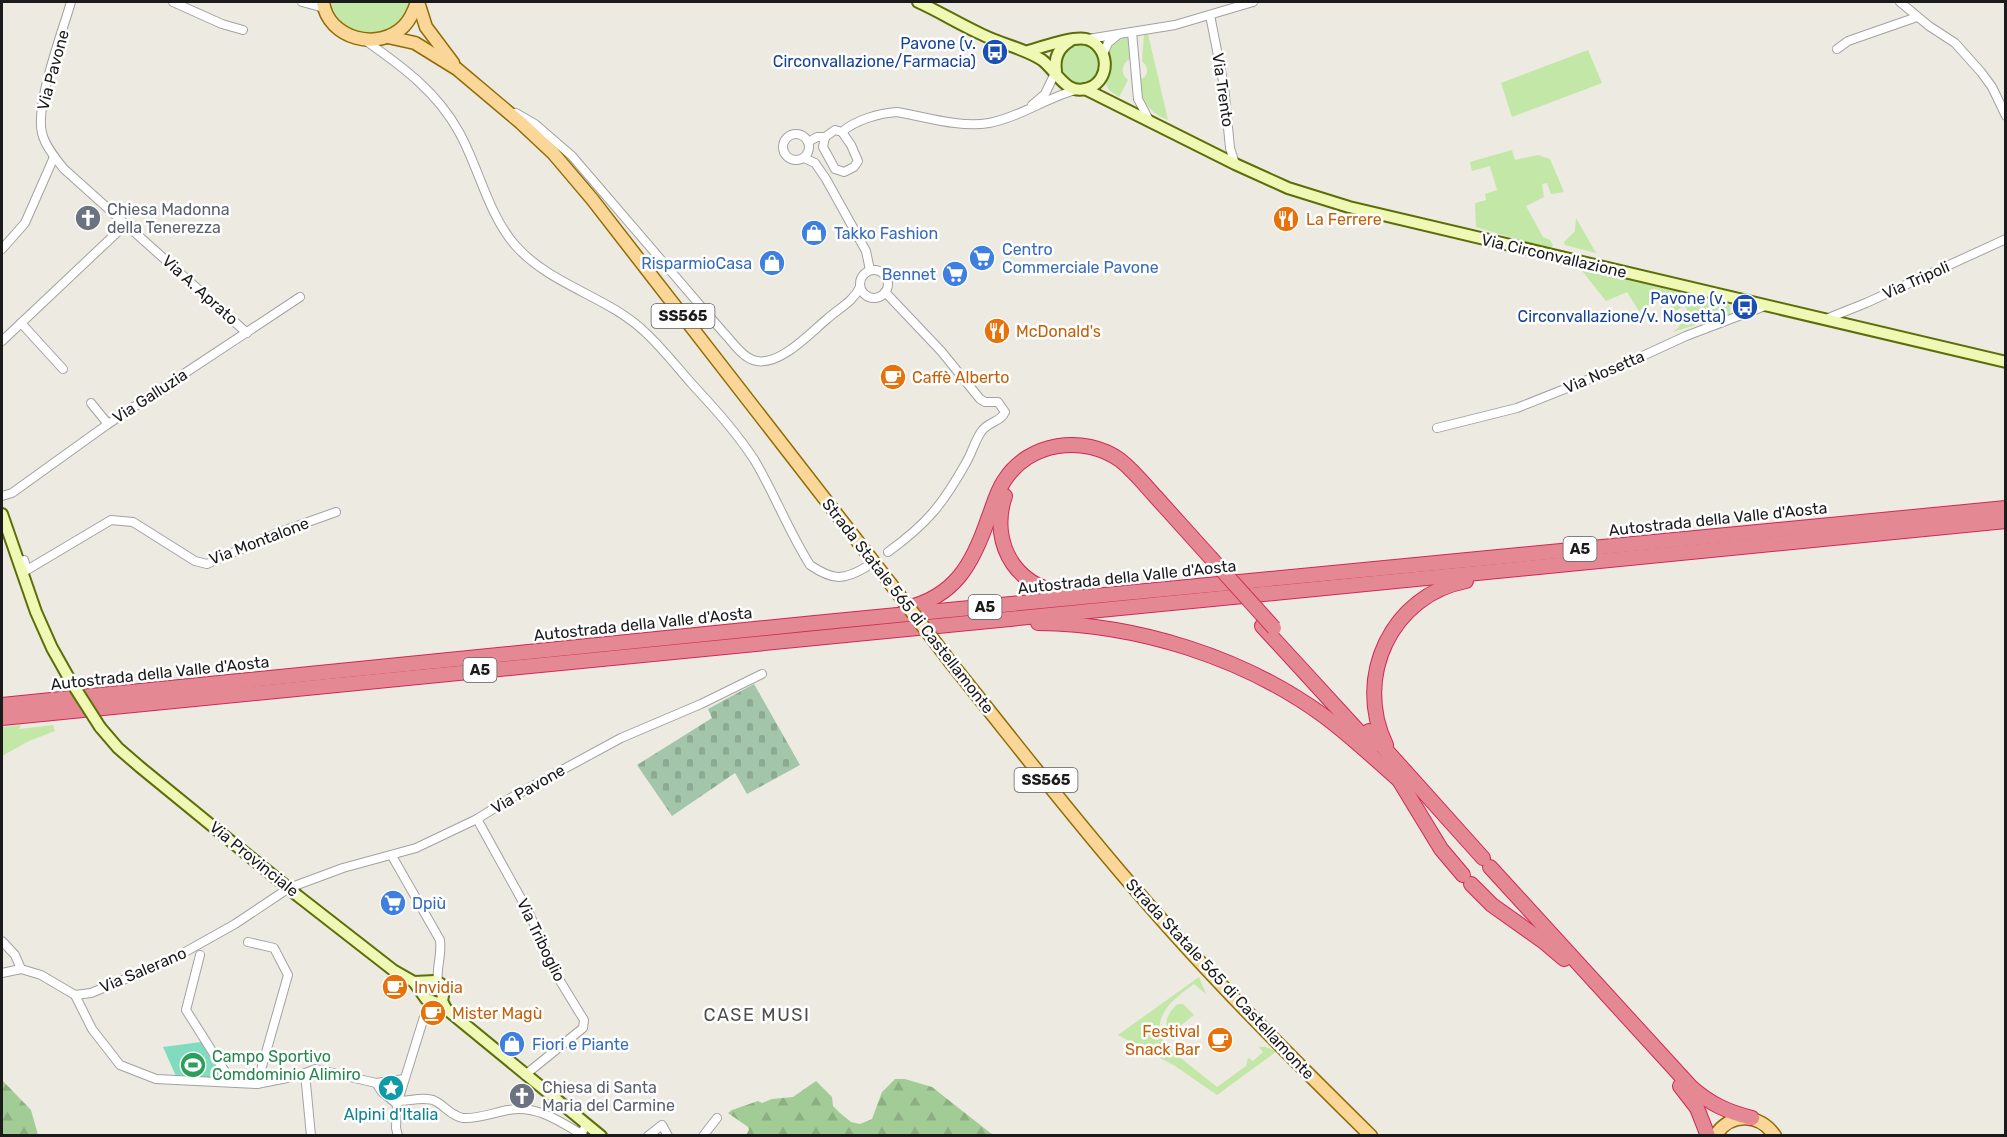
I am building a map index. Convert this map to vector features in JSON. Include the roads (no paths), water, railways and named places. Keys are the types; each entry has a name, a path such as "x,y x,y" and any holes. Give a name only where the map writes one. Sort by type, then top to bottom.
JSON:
{"highway":[{"path":"815,623 839,616 905,608 938,596 955,582 975,554 997,494 1008,476 1033,454 1060,446 1077,445 1096,448 1123,462 1204,557"},
{"path":"1155,590 1103,589 1068,592 1047,589 1028,580 1013,565 1000,535 999,523 1003,501 1017,477 1031,464 1059,453 1081,452 1101,457 1120,469 1268,627 1351,722 1400,781 1441,849 1467,879 1492,905 1555,950 1587,982 1687,1095 1697,1108 1708,1136"},
{"name":"Autostrada della Valle d'Aosta","path":"2,705 815,623 2006,508"},
{"name":"Autostrada della Valle d'Aosta","path":"2,718 2006,521"},
{"path":"1392,754 1378,724 1374,689 1378,664 1398,623 1420,600 1439,588 1461,582 1508,576 1543,566"},
{"path":"958,623 997,626 1052,623 1100,628 1165,641 1199,652 1267,682 1314,710 1370,753 1400,781"},
{"path":"1268,627 1392,754 1486,862 1691,1087 1714,1105 1752,1118"}],"main road":[{"name":"SS565","path":"366,41 388,37 403,27 418,2"},
{"name":"Strada Statale 565 di Castellamonte","path":"418,2 426,27 457,69"},
{"name":"Via Circonvallazione","path":"918,2 984,36 1028,51 1056,71 1066,85 1119,105 1235,164 1288,188 1349,207 2006,362"},
{"path":"323,5 335,27 352,37 366,41"},
{"name":"Strada Statale 565 di Castellamonte","path":"388,37 416,43 457,69 500,104 553,153 592,199 951,663 1141,897 1274,1040 1371,1136"},
{"path":"1028,51 1073,40 1086,39 1096,45 1103,54 1105,66 1102,78 1094,85 1081,89"},
{"path":"1056,71 1058,52 1073,40"},
{"name":"Via Circonvallazione","path":"1102,78 1106,93 1119,105"},
{"name":"Via Provinciale","path":"2,518 36,612 52,648 100,727 118,748 289,888 393,970 414,982 601,1136"},
{"path":"414,982 434,979"},
{"path":"432,998 424,987 434,979"},
{"name":"Via Provinciale","path":"432,998 443,987 434,979"},
{"path":"1715,1136 1728,1122 1744,1118 1752,1118 1767,1125 1775,1136"}],"street":[{"name":"Via Pavone","path":"64,169 42,136 40,121 42,100 71,2"},
{"path":"173,2 222,24 243,30"},
{"path":"302,2 323,5"},
{"path":"1086,39 1175,25 1253,2"},
{"path":"1900,2 1917,17 1955,43 1992,87 2006,116"},
{"path":"1906,2 1917,17"},
{"name":"Via Trento","path":"1210,15 1224,86 1230,148 1235,164"},
{"path":"1837,49 1848,41 1917,17"},
{"path":"1132,32 1138,99 1149,121"},
{"path":"1103,54 1108,43 1119,34"},
{"path":"366,41 408,70 438,100 459,132 500,223 514,244 547,273 623,315 646,333 733,429 755,462 810,565 824,575 838,578 866,567"},
{"path":"1020,112 1039,100 1056,71"},
{"path":"842,132 848,127 886,112 968,124 990,123 1030,110 1064,93 1081,89"},
{"path":"500,104 535,124 572,156 723,332 744,355 754,361 772,359 793,348 849,303 860,287 863,275 870,270 879,270 886,276 888,284 885,292 874,298 865,295 860,287"},
{"path":"808,142 817,137 825,137 835,130 842,132 858,161 854,167 844,172 835,170 824,147 825,137"},
{"path":"804,158 809,150 808,142 802,136 794,135 787,138 783,145 788,157 796,160 804,158 815,163 826,179 866,251 870,270"},
{"path":"2,249 25,223 54,157"},
{"name":"Via A. Aprato","path":"64,169 247,333"},
{"path":"2,341 126,224"},
{"name":"Via Tripoli","path":"1825,319 1866,303 2006,239"},
{"path":"885,292 941,351 980,399 985,402 998,402 1005,412 1004,416 982,430 968,459 930,518 888,552"},
{"name":"Via Galluzia","path":"2,496 12,493 108,423 300,297"},
{"name":"Via Nosetta","path":"1437,428 1516,408 1610,371 1686,336 1767,306"},
{"path":"21,323 63,369"},
{"path":"91,403 108,423"},
{"name":"Via Montalone","path":"2,518 11,524 27,570 111,520 133,522 195,561 207,564 277,533 336,512"},
{"name":"Via Pavone","path":"289,888 343,868 416,848 477,819 514,796 621,738 701,704 762,674"},
{"name":"Via Triboglio","path":"477,819 529,912 557,976 584,1020 583,1028 525,1075"},
{"path":"392,856 440,940 442,952 434,979"},
{"name":"Via Salerano","path":"75,995 91,993 169,961 235,924 289,888"},
{"path":"2,941 15,955 21,969"},
{"path":"248,942 274,948 288,975 257,1084"},
{"path":"200,955 186,1010 231,1081"},
{"path":"2,973 21,969 40,975 75,995 92,1029 115,1059 124,1068 156,1079 257,1084 316,1069 376,1083 404,1079"},
{"path":"398,1136 396,1101 432,998"},
{"path":"305,1073 311,1136"},
{"path":"376,1083 382,1092 396,1101 435,1101 456,1116 468,1118 508,1110 532,1109 550,1116 581,1134 587,1124"},
{"path":"703,1136 717,1118"},
{"path":"648,1136 662,1125 668,1136"}],"place":[{"name":"Pavone (v. Circonvallazione/Farmacia)","path":"995,52"},
{"name":"Chiesa Madonna della Tenerezza","path":"88,218"},
{"name":"La Ferrere","path":"1286,219"},
{"name":"Takko Fashion","path":"814,233"},
{"name":"Centro Commerciale Pavone","path":"982,258"},
{"name":"RisparmioCasa","path":"772,263"},
{"name":"Bennet","path":"955,274"},
{"name":"Pavone (v. Circonvallazione/v. Nosetta)","path":"1745,307"},
{"name":"McDonald's","path":"997,331"},
{"name":"Caffè Alberto","path":"893,377"},
{"name":"Dpiù","path":"393,903"},
{"name":"Invidia","path":"395,987"},
{"name":"Mister Magù","path":"433,1013"},
{"name":"Festival Snack Bar","path":"1220,1040"},
{"name":"Fiori e Piante","path":"512,1044"},
{"name":"Campo Sportivo Comdominio Alimiro","path":"193,1065"},
{"name":"Alpini d'Italia","path":"391,1088"},
{"name":"Chiesa di Santa Maria del Carmine","path":"522,1096"}],"district":[{"name":"CASE MUSI","path":"757,1015"}]}
